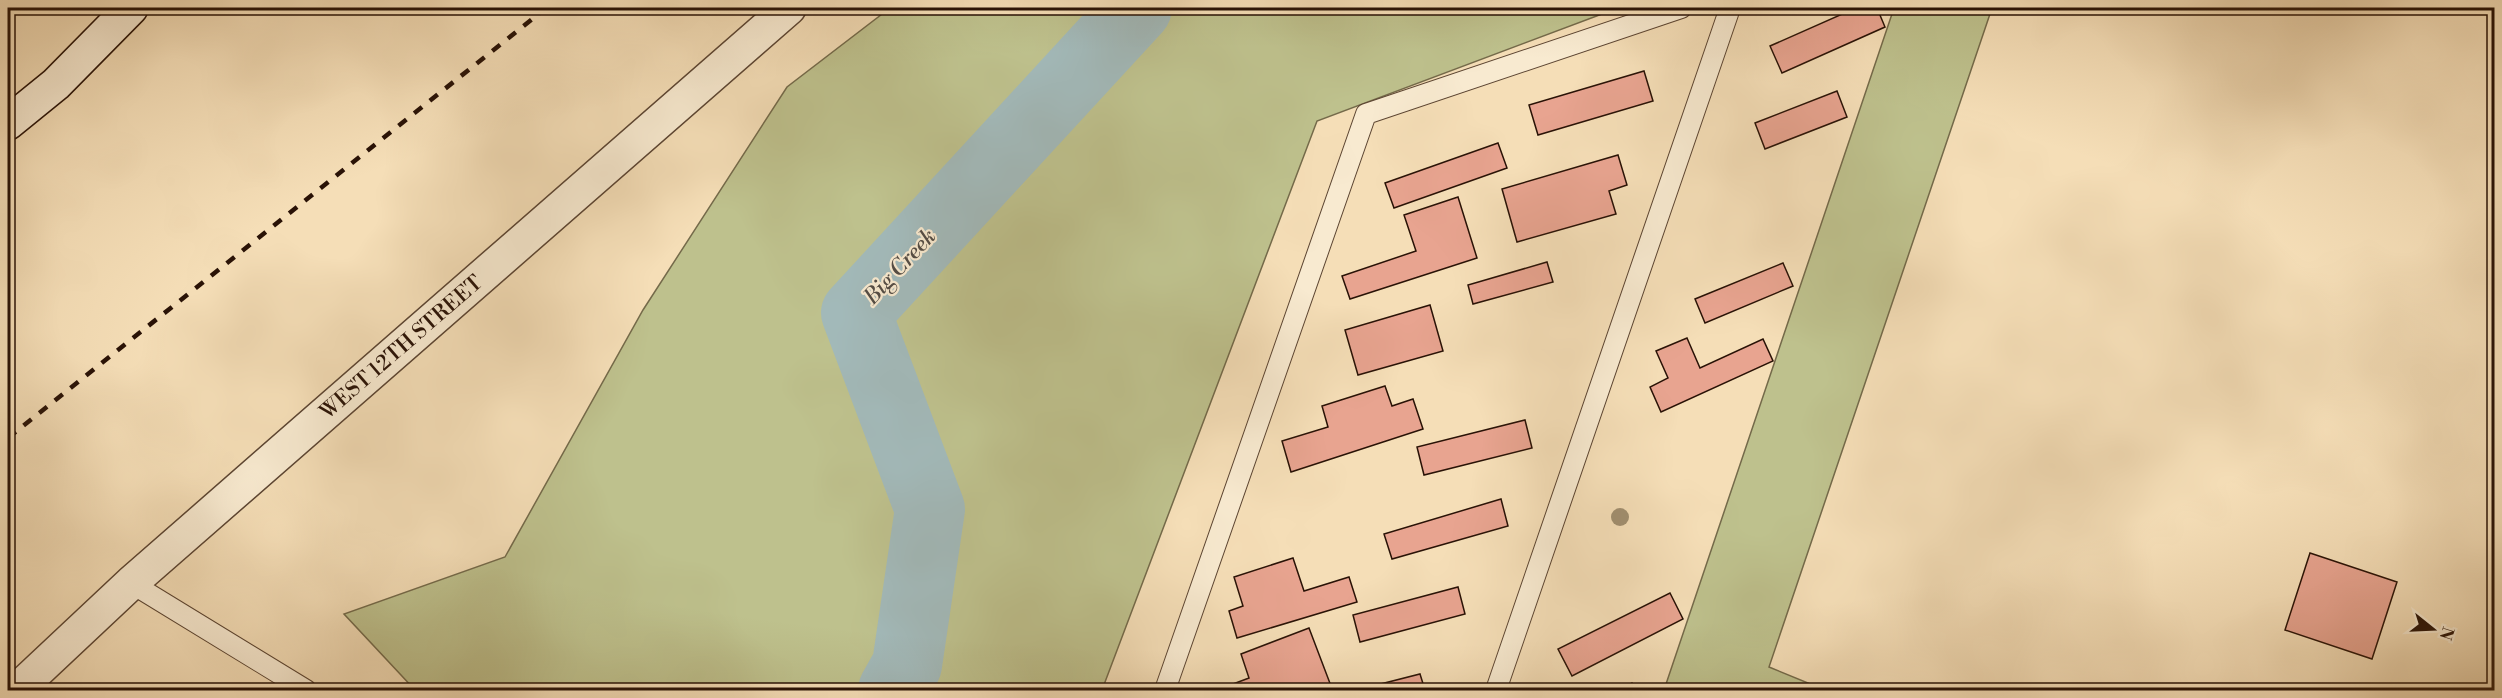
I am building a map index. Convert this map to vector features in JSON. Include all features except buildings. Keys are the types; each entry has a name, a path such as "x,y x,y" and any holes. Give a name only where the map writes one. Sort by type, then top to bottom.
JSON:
{"street":[{"path":"8,123 56,84 132,8"},
{"name":"WEST 12TH STREET","path":"17,690 131,583 789,8"}],"lane":[{"path":"1165,690 1365,114 1681,8"},
{"path":"1496,690 1730,8"},
{"path":"131,583 306,690"}],"green space":[{"path":"890,8 1618,8 1317,121 1102,690 415,690 344,614 505,557 643,310 787,87"},
{"path":"1894,8 1992,8 1769,667 1825,690 1664,690"}],"waterway":[{"name":"Big Creek","path":"893,690 907,665 930,509 856,313 1137,8"}],"railway":[{"path":"8,438 546,8"}]}
